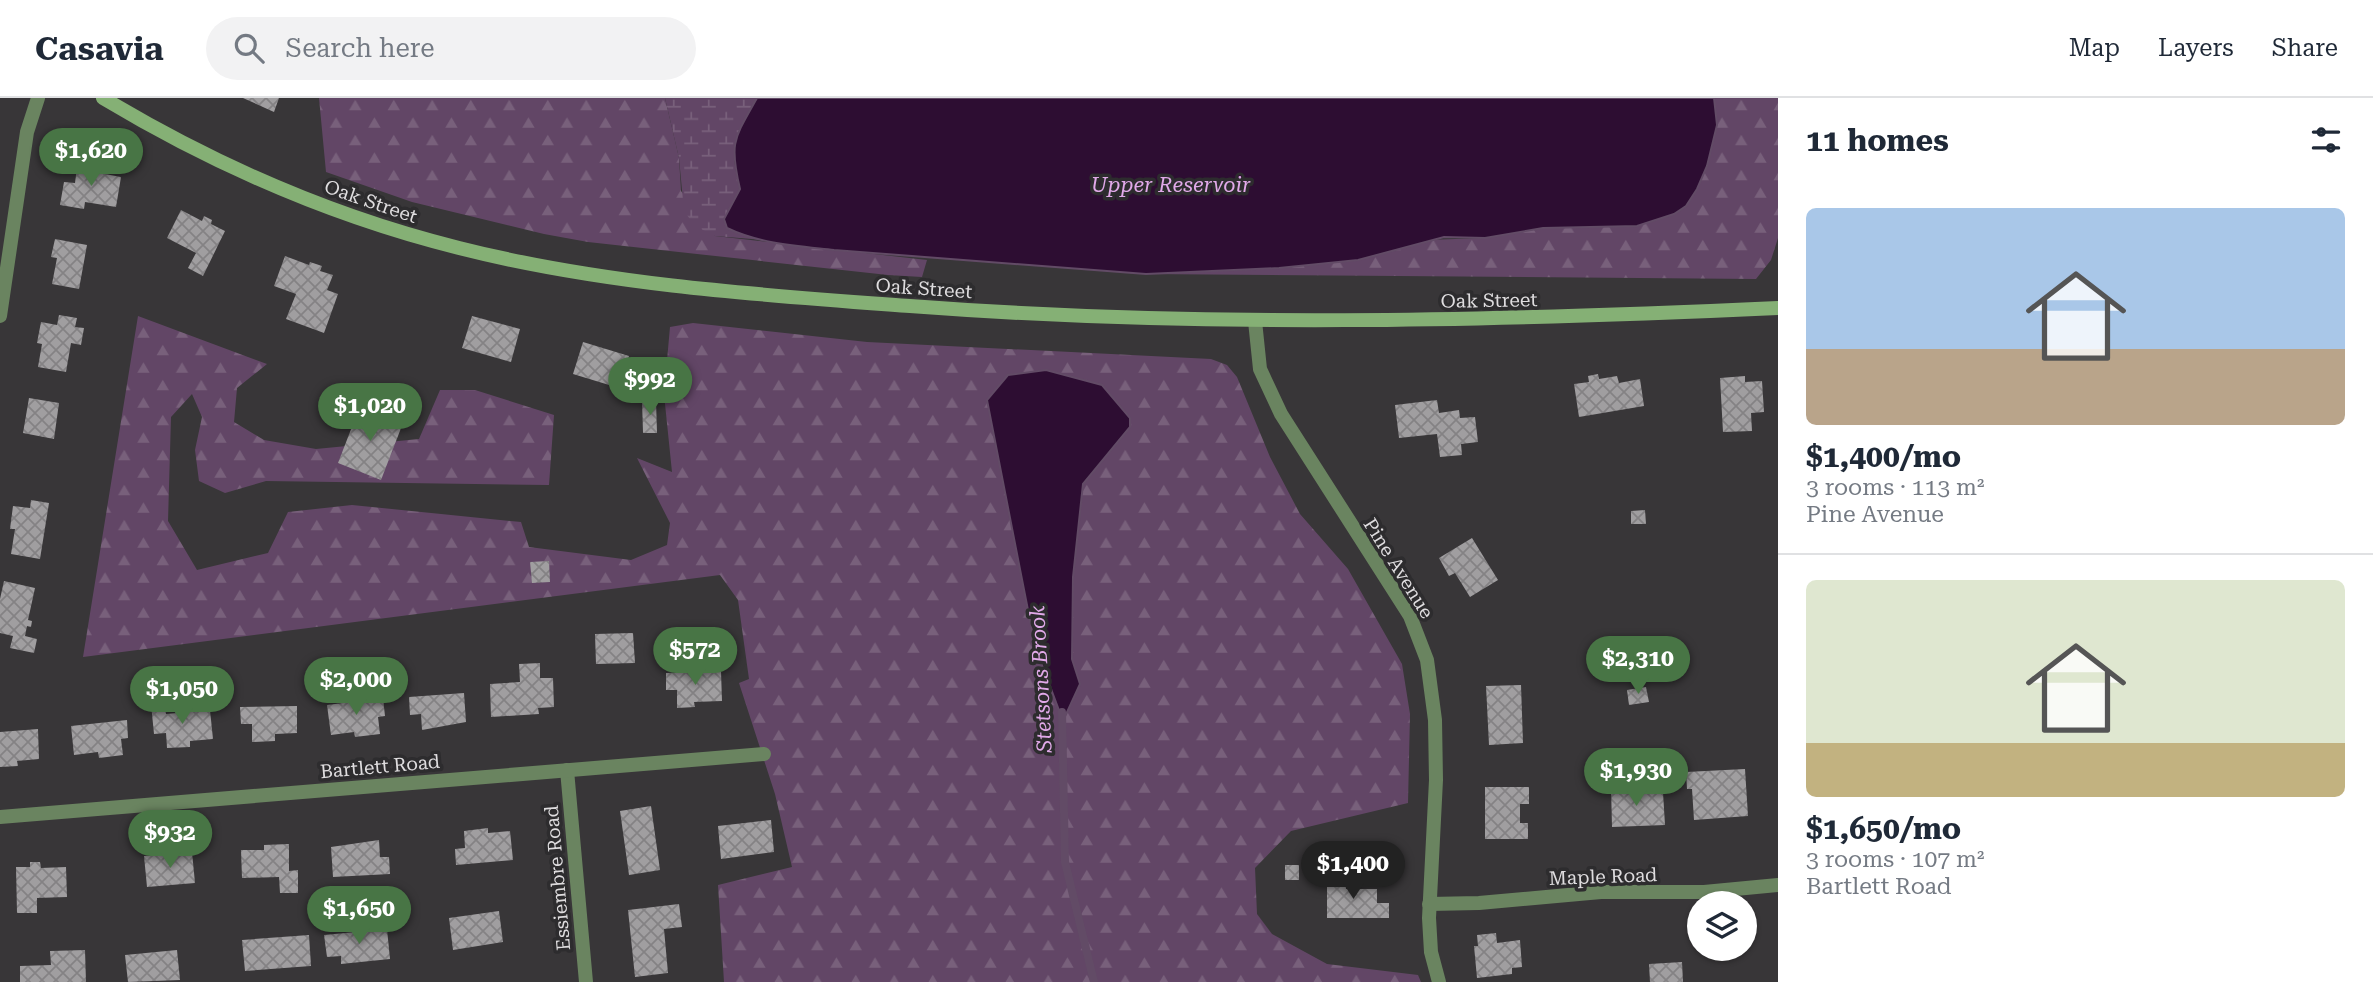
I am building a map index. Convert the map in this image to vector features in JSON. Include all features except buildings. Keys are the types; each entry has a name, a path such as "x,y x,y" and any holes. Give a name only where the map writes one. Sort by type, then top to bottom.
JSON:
{"street":[{"path":"0,316 27,132 38,98"},
{"name":"Oak Street","path":"103,98 221,161 330,208 422,238 541,266 640,280 867,303 1095,318 1255,321 1541,318 1778,308"},
{"name":"Pine Avenue","path":"1255,321 1260,369 1281,414 1356,536 1402,603 1422,643 1436,720 1436,780 1429,904 1430,944 1439,982"},
{"name":"Bartlett Road","path":"0,817 764,754"},
{"name":"Essiembre Road","path":"567,770 586,982"},
{"name":"Maple Road","path":"1429,904 1608,892 1704,892 1778,885"}],"green space":[{"path":"319,98 665,98 679,158 681,191 715,236 927,260 922,277 588,242 412,202 326,172"},
{"path":"665,98 757,98 736,141 734,161 740,189 724,219 737,233 764,240 715,236 695,226 684,211 679,158"},
{"path":"1691,98 1778,98 1778,238 1771,260 1756,279 1146,274 1279,268 1358,260 1426,240 1485,238 1543,228"},
{"path":"138,316 267,364 237,388 234,422 264,440 316,449 419,439 440,390 475,390 554,415 549,485 266,481 225,493 199,481 195,450 202,417 192,394 171,417 168,521 197,570 268,553 288,512 352,505 521,522 529,547 631,560 667,545 670,523 637,458 672,472 664,394 670,327 693,323 867,342 1211,359 1227,365 1237,377 1270,457 1300,514 1348,569 1402,664 1410,714 1408,803 1291,831 1255,868 1257,914 1272,934 1327,964 1418,975 1421,982 724,982 718,885 792,867 775,794 739,683 749,679 738,600 720,575 83,657"}],"water":[{"name":"Upper Reservoir","path":"757,98 1714,98 1717,125 1707,166 1686,206 1674,214 1637,226 1543,228 1485,238 1444,237 1358,260 1279,268 1146,274 834,250 766,241 727,228 724,219 740,189 734,150 736,141"},
{"path":"1046,370 1102,385 1130,418 1130,427 1083,484 1073,577 1072,659 1080,684 1063,721 1035,646 987,400 1008,375"}],"waterway":[{"name":"Stetsons Brook","path":"1062,712 1065,862 1094,982"}]}
